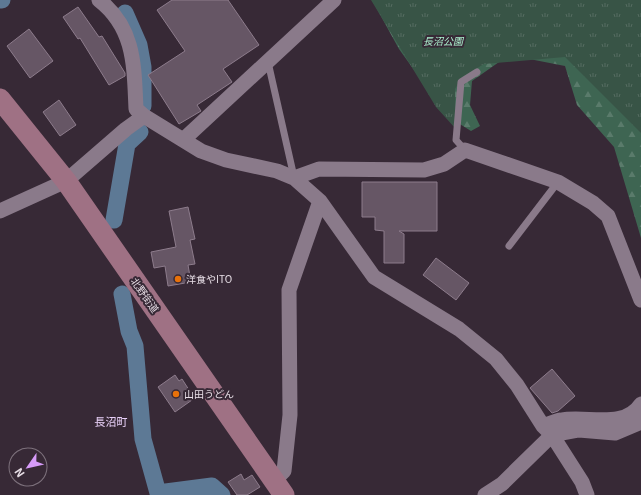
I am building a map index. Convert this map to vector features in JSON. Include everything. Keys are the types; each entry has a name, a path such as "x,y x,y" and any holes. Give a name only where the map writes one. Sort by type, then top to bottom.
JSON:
{"main road":[{"name":"北野街道","path":"0,99 66,180 279,488"}],"street":[{"path":"99,0 115,5 120,22 131,48 134,66 136,109 144,116 201,151 226,160 277,172 294,178 320,201 374,276 459,329 496,358 517,385 582,482 587,495"},
{"path":"183,140 268,62 328,2"},
{"path":"0,210 66,180 126,128 144,116"},
{"path":"294,178 319,169 424,170 444,164 465,150 558,182 594,203 608,216 641,300"},
{"path":"279,488 284,470 290,415 289,290 320,201"},
{"path":"485,495 502,484 547,431 561,420 616,420 636,412 641,404"},
{"path":"547,431 579,430 616,433 641,422"}],"lane":[{"path":"268,62 294,178"},
{"path":"465,150 456,140 461,82 477,72"},
{"path":"509,246 558,182"}],"green space":[{"name":"長沼公園","path":"371,0 641,0 641,133 565,57 484,64 462,77 455,89 455,128 436,107"},
{"name":"長沼公園","path":"372,0 641,0 641,238 614,147 577,105 565,66 509,55 472,81 470,105 480,126 471,131 447,116 399,49"}],"building":[{"path":"172,0 228,0 259,45 223,69 232,82 197,105 201,111 179,124 148,75 185,51 157,10"},
{"path":"78,7 99,37 102,36 125,73 125,76 109,85 80,38 78,39 63,17"},
{"path":"29,29 53,61 30,78 7,46"},
{"path":"59,100 76,125 60,136 43,112"},
{"path":"362,182 437,182 437,231 399,231 404,234 404,263 384,263 384,231 375,230 375,217 362,217"},
{"path":"188,207 195,239 190,240 195,264 188,265 191,282 168,286 165,266 154,268 151,252 176,247 169,211"},
{"path":"436,258 469,283 456,300 423,275"},
{"path":"552,369 575,396 558,411 552,413 530,388"},
{"name":"山田うどん","path":"175,375 179,381 182,379 191,393 189,394 192,400 175,412 158,387"},
{"path":"241,474 244,480 252,475 260,487 247,495 237,495 228,482"}],"waterway":[{"path":"125,13 139,45 143,67 143,106"},
{"path":"114,220 127,144 140,132"},
{"path":"122,294 129,331 135,346 143,439 158,493 212,486 222,495"}],"place":[{"name":"洋食やITO","path":"178,279"},
{"name":"山田うどん","path":"176,394"}],"district":[{"name":"長沼町","path":"111,422"}]}
